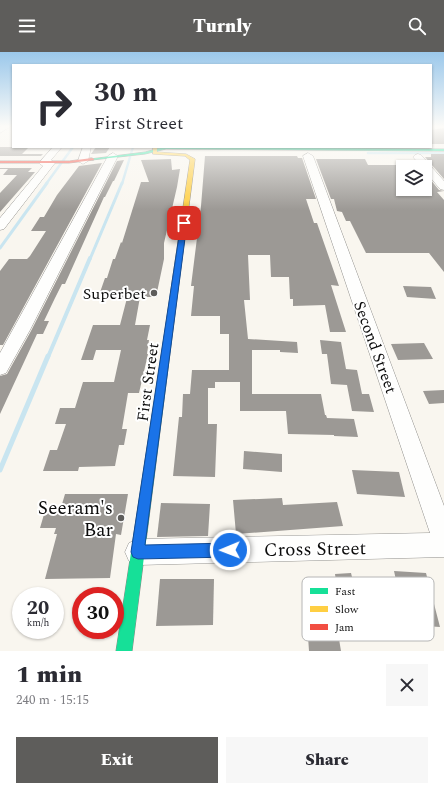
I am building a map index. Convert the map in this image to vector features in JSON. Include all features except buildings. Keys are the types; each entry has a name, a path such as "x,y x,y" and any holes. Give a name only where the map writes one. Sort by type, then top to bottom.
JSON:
{"street":[{"path":"0,226 51,163 55,154"},
{"path":"83,160 85,154"},
{"path":"0,162 70,162 130,154"},
{"name":"First Street","path":"124,651 193,159 186,156 158,154"},
{"path":"0,368 118,155"},
{"name":"Second Street","path":"308,156 444,539"},
{"path":"418,157 444,187"},
{"name":"Cross Street","path":"138,552 444,545"}],"waterway":[{"path":"46,184 68,154"},
{"path":"122,184 131,154"},
{"path":"0,248 47,183"},
{"path":"90,259 122,183"},
{"path":"48,357 90,258"},
{"path":"0,470 48,356"}],"traffic: fast":[{"path":"92,159 137,154"},
{"path":"124,651 168,337"}],"traffic: slow":[{"path":"168,337 193,159 186,155 170,154"}],"traffic: jam":[{"path":"0,162 69,162 92,159"}],"place":[{"name":"Superbet","path":"154,293"},
{"name":"Seeram's Bar","path":"121,518"}],"route":[{"path":"184,223 138,552 230,550"}]}
